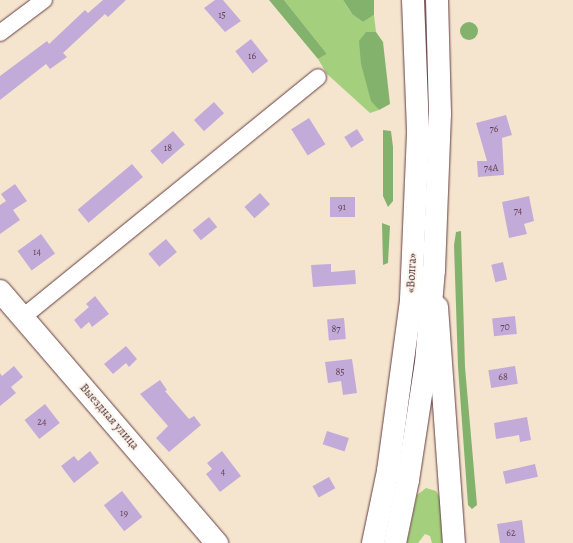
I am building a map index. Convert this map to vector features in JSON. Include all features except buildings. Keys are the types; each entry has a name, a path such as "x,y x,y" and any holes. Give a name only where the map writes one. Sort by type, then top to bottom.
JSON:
{"main road":[{"name":"«Волга»","path":"373,543 390,455 410,300 418,130 413,0"},
{"name":"«Волга»","path":"395,543 425,371 434,270 440,114 437,0"},
{"path":"434,270 454,543"},
{"name":"Выездная улица","path":"0,291 217,543"}],"street":[{"path":"0,33 44,0"},
{"path":"23,317 318,77"}],"green space":[{"path":"269,0 284,0 327,54 318,59"},
{"path":"284,0 343,0 351,13 363,22 374,15 376,32 366,32 373,102 379,110 370,113 327,74 318,59 327,54"},
{"path":"343,0 374,0 374,15 363,22 352,14"},
{"path":"469,22 475,25 478,31 475,37 469,40 463,37 460,31 463,25"},
{"path":"366,32 376,32 383,42 390,104 379,110 371,101 361,64 359,41"},
{"path":"383,130 391,131 393,147 393,201 388,207 383,196"},
{"path":"382,223 390,226 388,263 383,265"},
{"path":"461,231 465,367 477,505 472,509 468,505 458,367 454,245 456,232"},
{"path":"426,488 436,491 441,500 445,543 432,543 430,536 425,534 418,543 407,543 417,495"}]}
